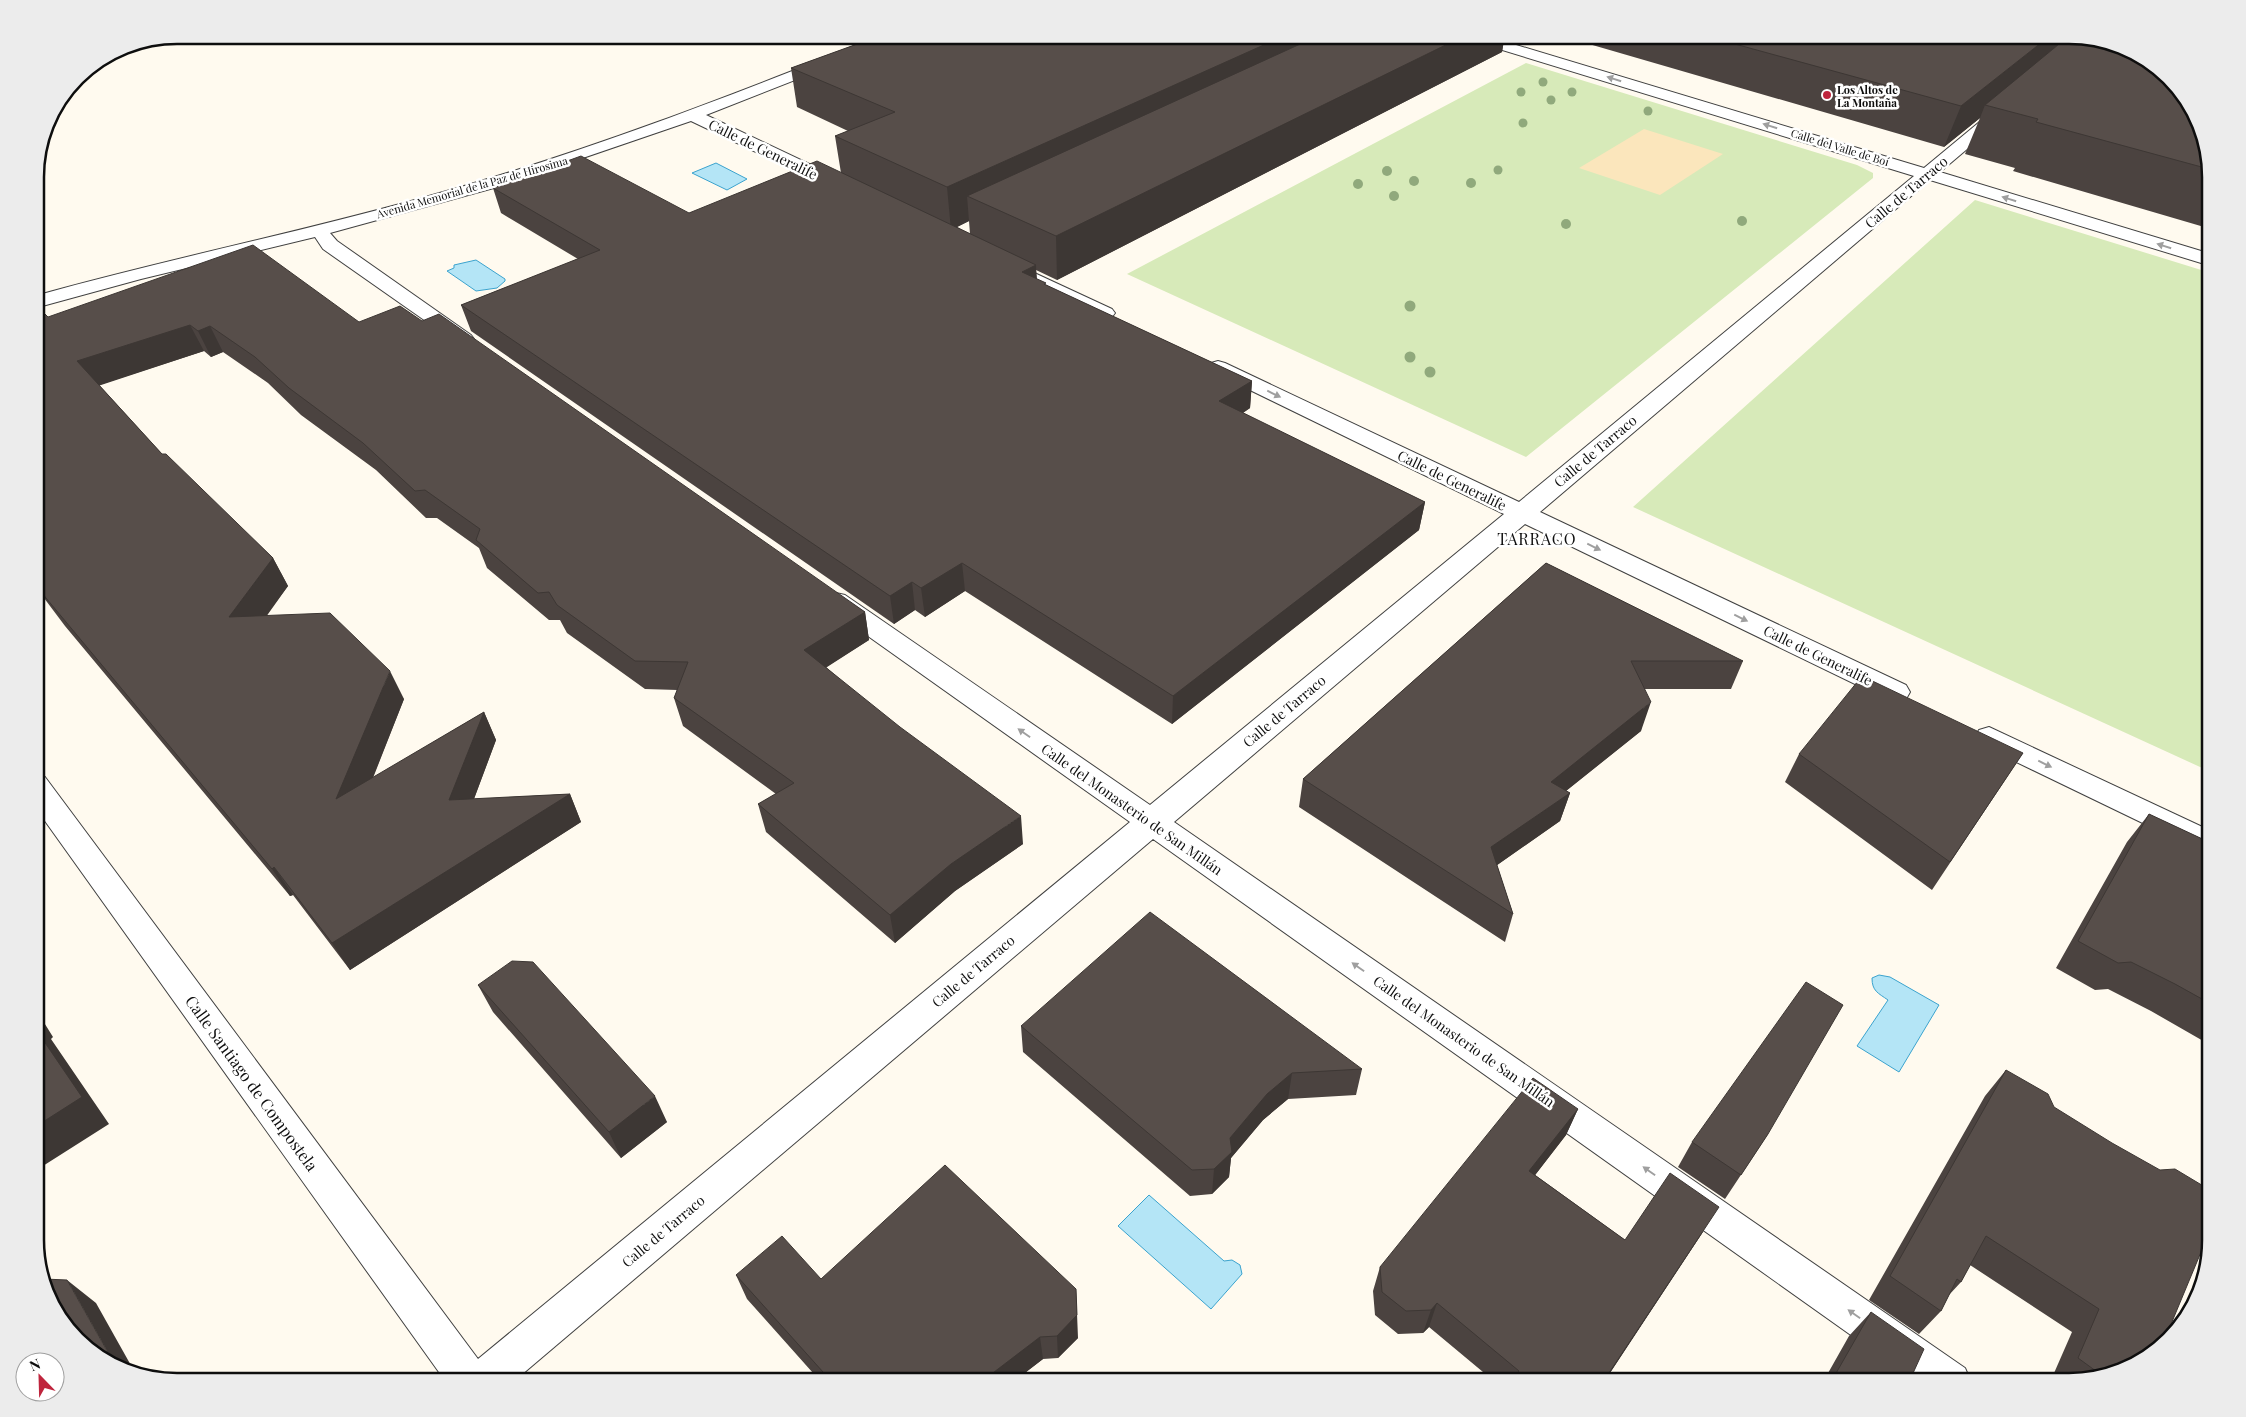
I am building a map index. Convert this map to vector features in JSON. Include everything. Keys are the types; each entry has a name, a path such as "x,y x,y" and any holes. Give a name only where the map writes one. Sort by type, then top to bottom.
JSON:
{"street":[{"name":"Avenida Memorial de la Paz de Hirosima","path":"44,300 141,273 436,200 589,152 694,116 874,44"},
{"name":"Calle del Valle de Boí","path":"1498,44 2202,257"},
{"name":"Calle de Tarraco","path":"493,1373 2018,98"},
{"name":"Calle de Generalife","path":"694,116 852,192"},
{"path":"319,230 330,246 485,354"},
{"path":"995,260 1128,324"},
{"name":"Calle de Generalife","path":"1199,358 1917,702"},
{"name":"Calle del Monasterio de San Millán","path":"810,583 1938,1373"},
{"path":"1970,728 2202,840"},
{"name":"Calle Santiago de Compostela","path":"44,797 463,1373"}],"green space":[{"path":"1526,63 1857,165 1873,173 1873,178 1526,457 1127,274"},
{"path":"1975,200 2202,270 2202,768 1633,507"}],"sand":[{"path":"1644,129 1723,154 1660,195 1579,168"}],"water":[{"path":"716,163 747,179 727,190 692,173"},
{"path":"476,260 505,279 505,281 497,288 476,291 447,271 454,268 454,265"},
{"path":"1879,975 1890,977 1939,1005 1899,1072 1857,1046 1888,1000 1876,991 1873,986 1872,978"},
{"path":"1149,1195 1224,1261 1232,1260 1240,1265 1242,1274 1211,1309 1118,1226"}],"building":[{"path":"857,44 1266,44 947,187 835,136 895,112 791,68"},
{"path":"1300,44 1448,44 1056,236 967,196"},
{"path":"1735,44 2040,44 1961,106"},
{"path":"2059,44 2095,46 2128,57 2143,66 2175,96 2192,126 2198,142 2201,167 2036,122 2038,119 1985,105"},
{"path":"581,156 689,213 817,161 1036,265 1022,272 1046,283 1044,284 1252,381 1219,401 1425,502 1173,696 962,563 921,588 912,582 890,596 461,305 600,250 493,188"},
{"path":"253,245 359,322 400,306 422,321 439,314 865,612 804,650 900,727 1021,816 951,864 890,915 758,804 794,783 674,698 688,662 635,661 557,605 549,592 538,593 476,540 480,529 425,490 415,491 363,443 289,388 255,357 210,326 198,331 190,325 77,361 162,454 166,454 273,558 229,617 330,613 390,671 336,799 484,712 449,800 570,794 332,943 274,867 272,869 44,595 44,313 48,317"},
{"path":"1546,563 1743,661 1631,661 1651,702 1551,782 1570,793 1491,847 1513,914 1303,779"},
{"path":"1862,676 2023,753 1950,862 1799,754"},
{"path":"2149,814 2202,839 2202,999 2131,962 2118,963 2078,941"},
{"path":"1150,912 1362,1069 1292,1073 1267,1094 1230,1138 1232,1152 1214,1169 1192,1170 1021,1026"},
{"path":"512,961 533,962 655,1096 609,1132 478,985"},
{"path":"1806,982 1843,1005 1768,1134 1741,1175 1692,1142"},
{"path":"44,1041 82,1097 44,1121"},
{"path":"2006,1070 2048,1094 2054,1107 2112,1143 2160,1170 2175,1169 2202,1185 2201,1251 2170,1327 2157,1340 2128,1360 2096,1371 2078,1358 2099,1309 1986,1236 1961,1282 1957,1279 1941,1311 1890,1276"},
{"path":"1533,1078 1578,1109 1529,1171 1625,1240 1670,1173 1719,1207 1609,1373 1518,1373 1519,1371 1437,1303 1431,1310 1406,1311 1382,1292 1380,1267"},
{"path":"945,1165 1076,1289 1077,1315 1057,1336 1040,1337 993,1373 824,1373 736,1275 782,1236 821,1279"},
{"path":"50,1279 67,1280 109,1355 83,1334 62,1307"},
{"path":"1871,1312 1924,1349 1913,1373 1836,1373"}],"place":[{"name":"Los Altos de La Montaña","path":"1827,95"}],"district":[{"name":"TARRACO","path":"1537,538"}]}
